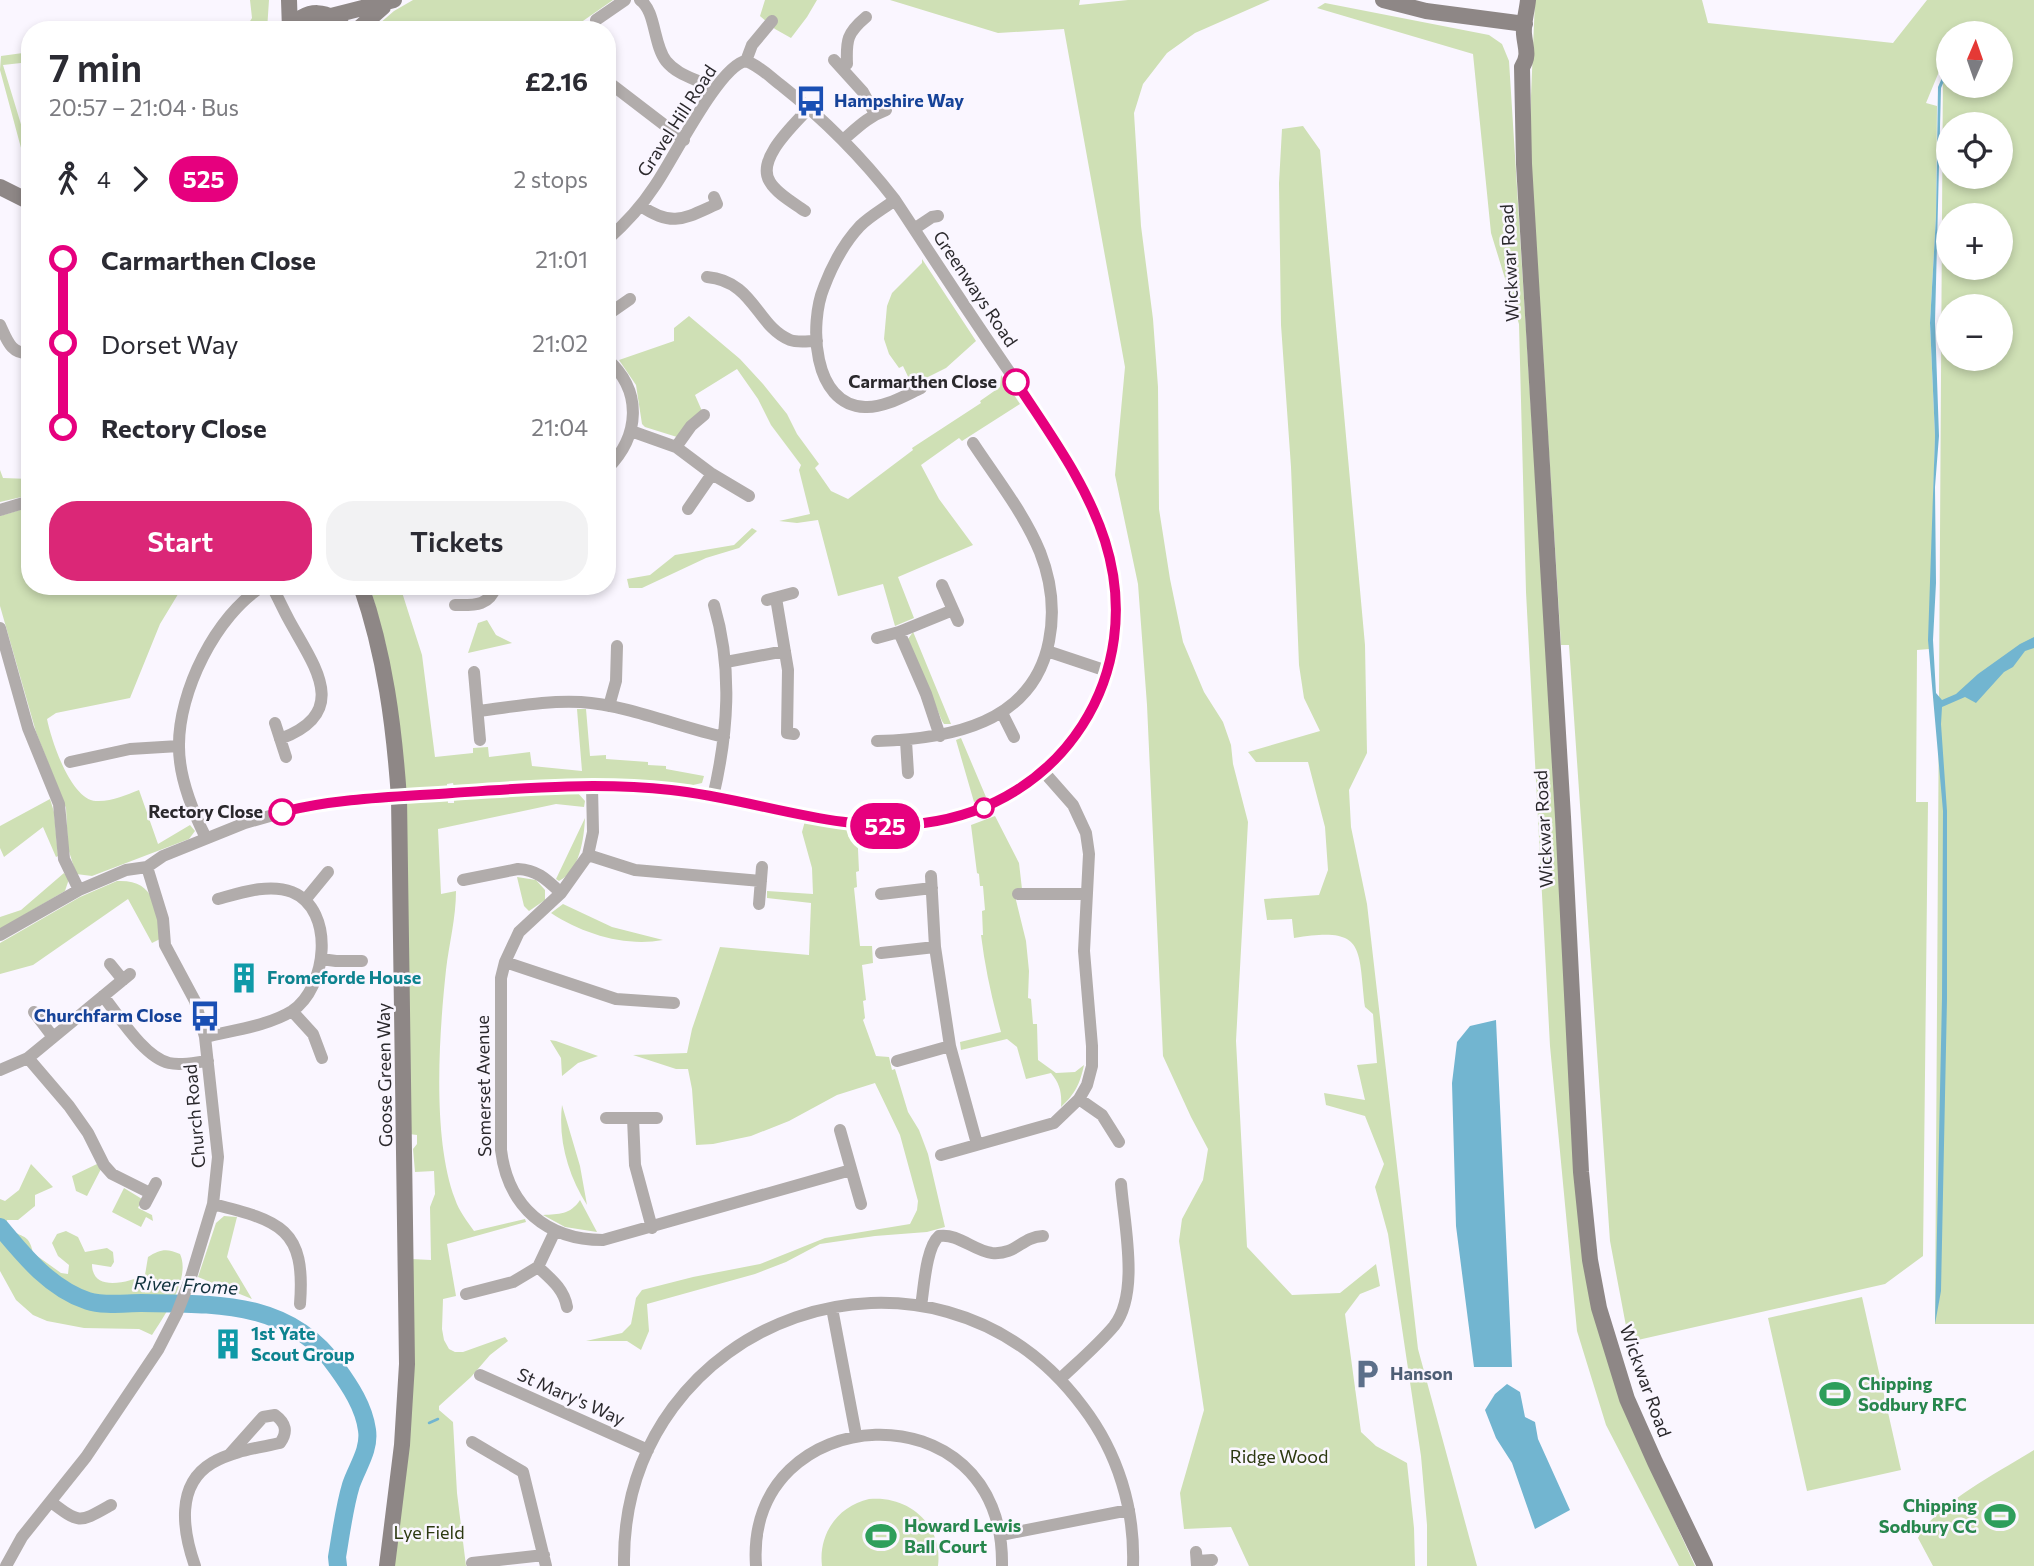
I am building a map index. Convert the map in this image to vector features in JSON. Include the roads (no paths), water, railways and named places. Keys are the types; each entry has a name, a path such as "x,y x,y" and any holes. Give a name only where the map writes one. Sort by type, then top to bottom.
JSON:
{"main road":[{"path":"289,0 290,21"},
{"path":"308,0 338,21"},
{"path":"1383,0 1524,30"},
{"name":"Wickwar Road","path":"1528,0 1524,30 1527,60 1522,67 1527,239 1563,804 1585,1226 1599,1308 1627,1399 1705,1566"},
{"path":"297,21 306,14 327,14 392,1"},
{"path":"369,21 392,1"},
{"path":"0,187 21,198"},
{"name":"Goose Green Way","path":"364,595 387,688 395,737 399,799 407,1363 402,1445 387,1566"}],"street":[{"path":"596,20 625,0"},
{"path":"645,1 664,59 678,72 714,89"},
{"path":"844,139 881,112 863,92 844,63 848,38 854,27 866,17"},
{"name":"Gravel Hill Road","path":"616,231 641,206 714,89 732,68 746,61 752,45 772,20"},
{"name":"Greenways Road","path":"0,935 79,890 126,870 147,867 163,856 245,823 293,809 360,799 592,787 673,790 835,821 877,826 905,825 944,820 984,808 1022,788 1075,738 1097,701 1115,633 1115,587 1105,542 1092,509 1065,456 895,200 844,139 810,107 758,67 746,61"},
{"path":"616,89 684,140"},
{"path":"803,206 773,186 767,176 766,166 771,153 810,107"},
{"path":"641,206 661,218 678,220 717,204 714,197"},
{"path":"895,200 859,227 828,276 819,302 818,353 831,390 856,406 878,406 921,388"},
{"path":"914,229 938,216"},
{"path":"707,277 716,277 741,290 788,340 817,341"},
{"path":"616,307 624,300"},
{"path":"0,325 12,348 21,355"},
{"path":"616,367 629,389 633,416 631,431 616,459"},
{"path":"676,447 691,426 705,415"},
{"path":"631,431 676,447 712,474 749,496"},
{"path":"877,741 906,741 940,736 1002,713 1025,694 1035,681 1047,651 1052,602 1046,569 1026,524 983,467 972,443"},
{"path":"688,509 712,474"},
{"path":"0,510 21,504"},
{"path":"877,638 955,616 942,585"},
{"path":"793,593 772,599 788,670 787,733 794,734"},
{"path":"206,838 181,770 179,746 188,693 209,648 233,611 252,595"},
{"path":"277,595 316,667 321,683 320,703 313,718 297,733 280,739"},
{"path":"455,605 480,609 491,595"},
{"path":"713,797 724,737 727,699 726,662 714,605"},
{"path":"0,628 28,728 59,804 64,859 79,890"},
{"path":"899,632 926,694 940,736"},
{"path":"609,706 616,681 617,646"},
{"path":"726,662 785,651"},
{"path":"1047,651 1107,671"},
{"path":"474,672 480,740"},
{"path":"478,711 566,702 609,706 724,737"},
{"path":"1002,713 1014,737"},
{"path":"275,723 286,757"},
{"path":"906,741 908,773"},
{"path":"70,762 130,748 179,746"},
{"path":"941,1155 1054,1123 1079,1099 1087,1085 1092,1066 1084,951 1089,854 1086,833 1073,805 1043,771"},
{"name":"Somerset Avenue","path":"592,787 593,832 588,855 561,893 519,932 505,962 501,978 502,1162 510,1186 525,1209 555,1231 578,1238 603,1240 851,1170"},
{"path":"588,855 635,870 761,881"},
{"name":"Church Road","path":"6,1566 22,1537 86,1457 147,1366 177,1313 213,1203 218,1157 205,1037 195,1001 166,945 163,919 147,867"},
{"path":"759,904 762,867"},
{"path":"469,875 527,869 541,874 561,893"},
{"path":"304,900 328,872"},
{"path":"881,894 931,882 935,947 950,1046 977,1144"},
{"path":"205,1037 272,1020 292,1011 304,999 321,959 320,925 316,914 304,900 282,889 224,894"},
{"path":"1025,891 1086,894"},
{"path":"881,954 935,947"},
{"path":"321,959 355,958"},
{"path":"505,962 600,1000 674,1003"},
{"path":"0,1070 28,1058 127,977 110,964"},
{"path":"103,996 142,1044 160,1060 184,1064 208,1061"},
{"path":"292,1011 313,1034 322,1058"},
{"path":"34,1012 54,1037"},
{"path":"897,1061 950,1046"},
{"path":"28,1058 69,1106 88,1133 104,1164 113,1174 150,1193"},
{"path":"1079,1099 1102,1115 1119,1142"},
{"path":"606,1118 657,1118"},
{"path":"633,1118 635,1165 652,1227"},
{"path":"840,1130 861,1204"},
{"path":"1060,1379 1114,1326 1126,1305 1129,1284 1121,1184"},
{"path":"213,1203 266,1219 289,1236 300,1258 300,1304"},
{"path":"472,1289 513,1282 538,1267 555,1231"},
{"path":"921,1306 930,1253 936,1237 947,1235 992,1253 1017,1249 1031,1237 1043,1236"},
{"path":"1017,1249 1021,1262"},
{"path":"538,1267 556,1283 568,1300"},
{"path":"624,1566 627,1517 634,1485 648,1450 678,1401 702,1375 727,1353 777,1324 832,1308 883,1302 949,1312 994,1330 1032,1353 1060,1379 1094,1421 1117,1468 1129,1510 1133,1566"},
{"path":"832,1308 856,1435"},
{"name":"St Mary's Way","path":"480,1375 648,1450"},
{"path":"756,1566 757,1540 762,1519 780,1483 796,1465 820,1448 856,1435 891,1434 919,1440 949,1455 980,1485 994,1511 1001,1535 1002,1566"},
{"path":"472,1442 523,1472 545,1561 472,1563"},
{"path":"195,1566 186,1537 186,1500 201,1472 211,1463 230,1454"},
{"path":"51,1502 76,1519 86,1519 111,1505"},
{"path":"1001,1535 1129,1510"},
{"path":"1197,1560 1212,1560"}],"water":[{"path":"1938,98 1941,98 1940,112 1938,112"},
{"path":"1936,216 1935,322 1939,436 1935,487 1936,583 1933,640 1936,693 1942,700 1956,694 1978,674 2034,637 2034,648 2025,651 2013,667 2004,672 1976,703 1965,697 1942,707 1947,811 1947,999 1941,1291 1935,1324 1943,811 1928,640 1935,436 1930,323"},
{"path":"1496,1020 1512,1367 1474,1367 1456,1226 1452,1083 1457,1042 1470,1026"},
{"path":"1507,1384 1520,1392 1525,1417 1535,1422 1538,1439 1570,1510 1535,1529 1512,1463 1496,1438 1485,1410 1495,1394"}],"waterway":[{"name":"River Frome","path":"0,1227 50,1280 88,1301 107,1304 196,1304 249,1310 297,1329 318,1346 351,1389 360,1405 367,1430 365,1451 346,1503 337,1557 338,1566"},
{"path":"429,1423 438,1419"}],"place":[{"name":"Hampshire Way","path":"811,101"},
{"name":"Carmarthen Close","path":"1016,382"},
{"name":"Rectory Close","path":"282,812"},
{"name":"Fromeforde House","path":"244,978"},
{"name":"Churchfarm Close","path":"205,1016"},
{"name":"1st Yate Scout Group","path":"228,1344"},
{"name":"Hanson","path":"1367,1374"},
{"name":"Chipping Sodbury RFC","path":"1835,1394"},
{"name":"Chipping Sodbury CC","path":"2000,1516"},
{"name":"Howard Lewis Ball Court","path":"881,1536"}],"park label":[{"name":"Ridge Wood","path":"1279,1457"},
{"name":"Lye Field","path":"429,1533"}]}
